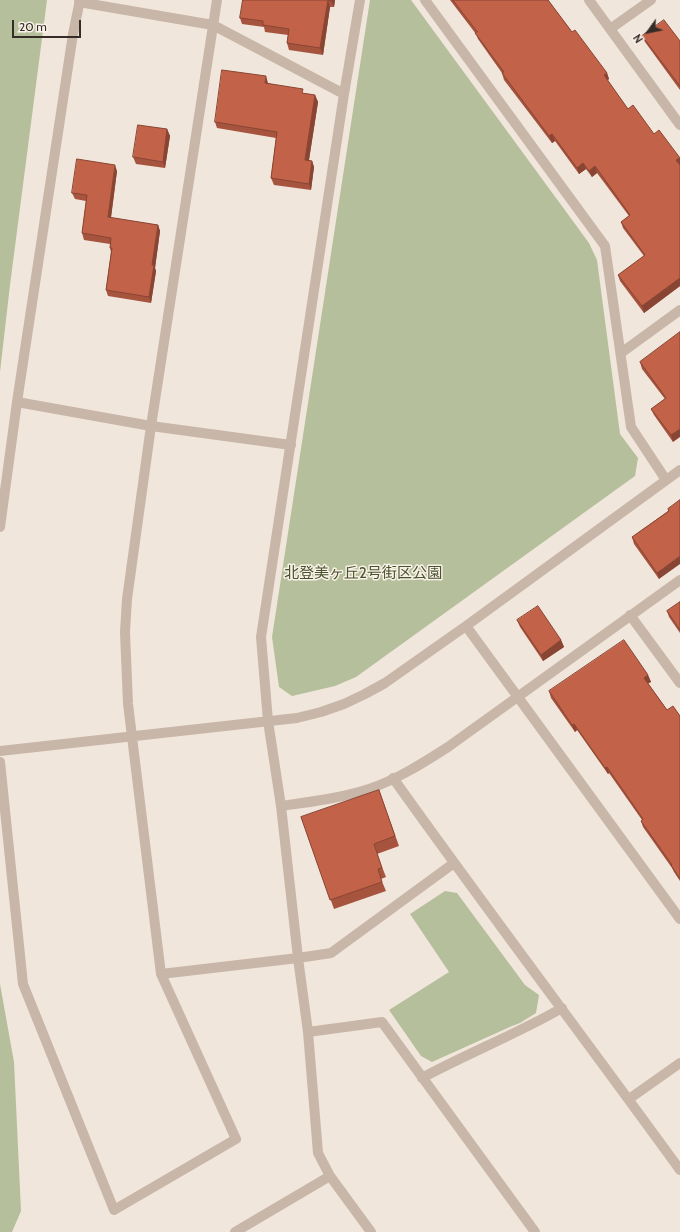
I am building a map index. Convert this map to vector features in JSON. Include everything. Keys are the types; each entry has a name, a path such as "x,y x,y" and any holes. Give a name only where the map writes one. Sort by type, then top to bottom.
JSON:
{"street":[{"path":"0,762 23,984 114,1210 236,1139 161,974 131,737 125,632 127,598 151,426 217,0"},
{"path":"360,0 344,94 261,637 268,721 281,806 308,1032 318,1153 330,1176 371,1232"},
{"path":"425,0 605,246 632,427 666,480"},
{"path":"589,0 680,125"},
{"path":"610,29 651,0"},
{"path":"0,527 17,402 73,34 80,1 213,25 344,94"},
{"path":"621,353 680,310"},
{"path":"17,402 151,426 291,445"},
{"path":"0,751 297,718 321,712 365,694 385,683 466,626 680,470"},
{"path":"281,806 311,802 369,789 417,767 448,747 680,580"},
{"path":"630,615 680,684"},
{"path":"466,626 680,919"},
{"path":"393,778 680,1170"},
{"path":"161,974 331,953 454,863"},
{"path":"422,1078 539,1021 562,1008"},
{"path":"308,1032 382,1022 535,1232"},
{"path":"629,1099 680,1063"},
{"path":"235,1232 330,1176"}],"green space":[{"path":"0,0 47,0 0,372"},
{"name":"北登美ヶ丘2号街区公園","path":"370,0 411,0 589,243 597,260 620,434 638,458 635,476 356,677 335,686 292,696 279,687 272,637"},
{"path":"445,891 457,893 525,985 539,995 536,1013 520,1023 432,1062 421,1056 389,1010 449,972 410,914"},
{"path":"0,984 14,1062 21,1211 12,1232 0,1232"}],"building":[{"path":"243,0 328,0 320,48 287,43 289,29 263,25 263,21 240,18"},
{"path":"453,0 548,0 572,32 575,30 607,73 604,75 628,109 633,105 654,134 659,130 680,158 676,160 680,165 680,278 642,306 618,275 645,255 621,222 630,215 595,166 589,171 583,163 577,168 552,134 549,136 502,73 504,72"},
{"path":"664,20 680,41 680,86 642,36"},
{"path":"222,70 266,76 265,83 303,89 302,93 315,95 305,160 312,161 309,184 271,178 277,132 215,122"},
{"path":"138,125 167,129 163,162 133,157"},
{"path":"77,159 115,165 108,217 158,225 149,297 106,290 112,248 110,248 111,238 82,233 87,195 72,193"},
{"path":"680,332 680,429 671,435 651,409 666,398 640,362"},
{"path":"680,500 680,556 657,573 632,537 669,511 668,509"},
{"path":"680,602 680,630 667,611"},
{"path":"538,606 561,640 541,655 517,620"},
{"path":"624,640 648,675 644,678 667,710 673,706 680,716 680,879 641,821 643,819 607,767 605,768 574,724 572,725 549,691"},
{"path":"379,790 395,836 374,844 382,868 378,869 382,882 330,900 301,817"}]}
